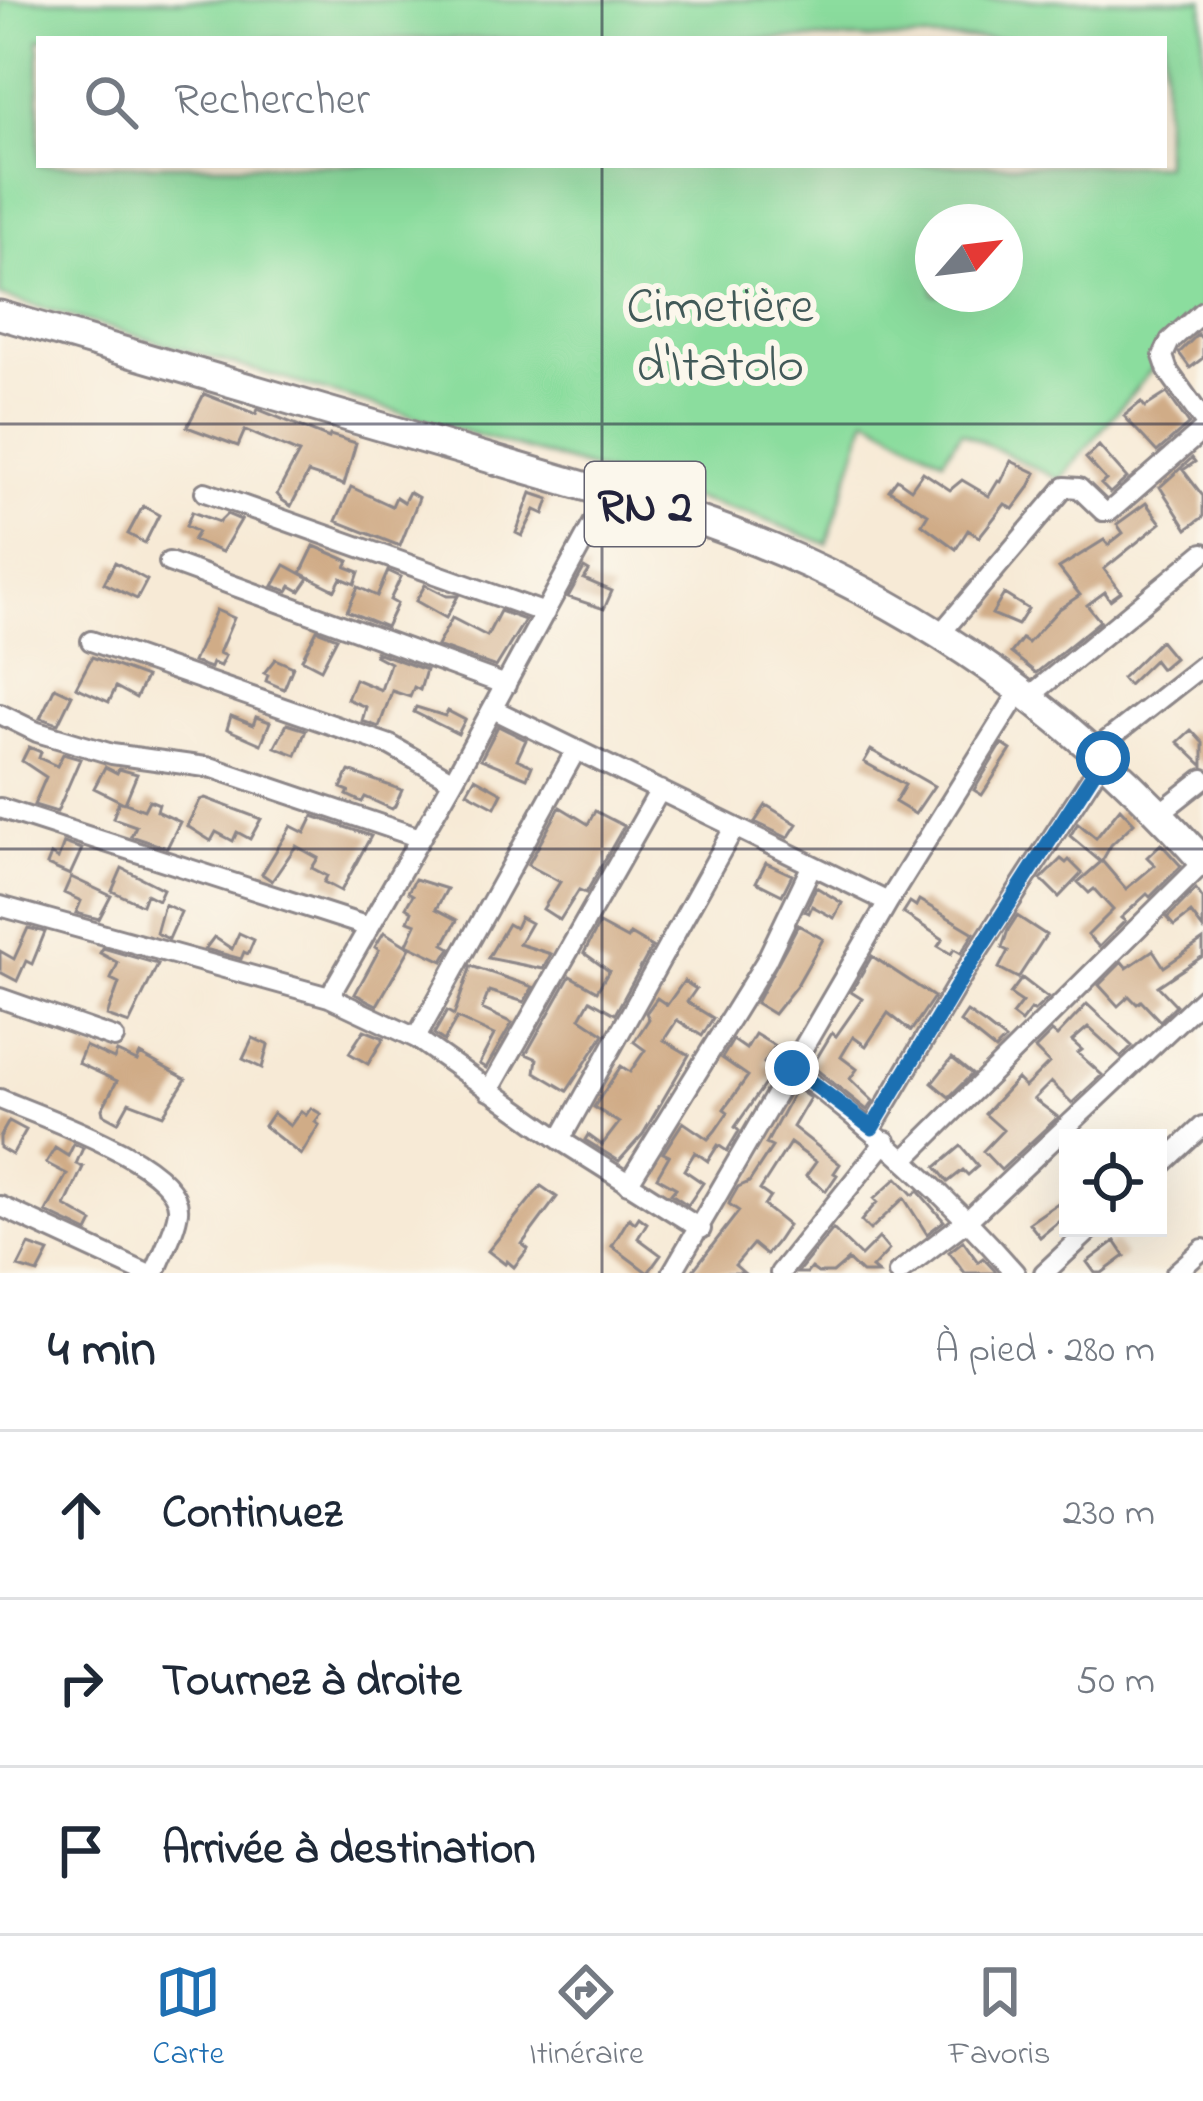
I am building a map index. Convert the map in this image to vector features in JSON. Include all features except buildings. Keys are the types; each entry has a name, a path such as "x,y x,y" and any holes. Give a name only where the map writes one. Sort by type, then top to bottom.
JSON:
{"highway":[{"name":"RN 2","path":"0,315 721,527 791,556 941,633 1026,693 1160,812 1203,862"}],"street":[{"path":"1203,311 1170,341 1163,356 1168,371 1203,419"},
{"path":"941,633 1065,488 1079,488 1103,511 1110,511 1203,430"},
{"path":"205,492 545,613"},
{"path":"329,997 454,781 609,494"},
{"path":"673,1273 888,902 1026,693 1203,553"},
{"path":"169,562 506,685"},
{"path":"91,641 390,745 454,781"},
{"path":"780,1273 879,1134 964,974 1099,754 1203,664"},
{"path":"493,710 888,902"},
{"path":"0,714 37,732 112,754 213,768 420,838"},
{"path":"416,1038 576,750"},
{"path":"1160,812 1203,779"},
{"path":"489,1091 660,790"},
{"path":"0,808 369,926"},
{"path":"560,1140 734,827"},
{"path":"906,1158 1203,862"},
{"path":"628,1184 766,961 812,866"},
{"path":"0,906 329,997 416,1038 560,1140 700,1228"},
{"path":"0,998 114,1038"},
{"path":"898,1273 968,1219 1203,998"},
{"path":"792,1068 906,1158 1016,1273"},
{"path":"0,1099 119,1151 166,1179 178,1211 155,1273"},
{"path":"1167,1160 1203,1126"},
{"path":"0,1206 145,1273"},
{"path":"1044,1273 1082,1237"},
{"path":"1176,1273 1203,1249"}],"green space":[{"name":"Cimetière d'Itatolo","path":"0,0 1203,0 1203,308 1060,480 961,432 943,459 867,417 827,544 754,516 0,296"}],"route":[{"path":"792,1068 872,1128 1103,758"}]}
